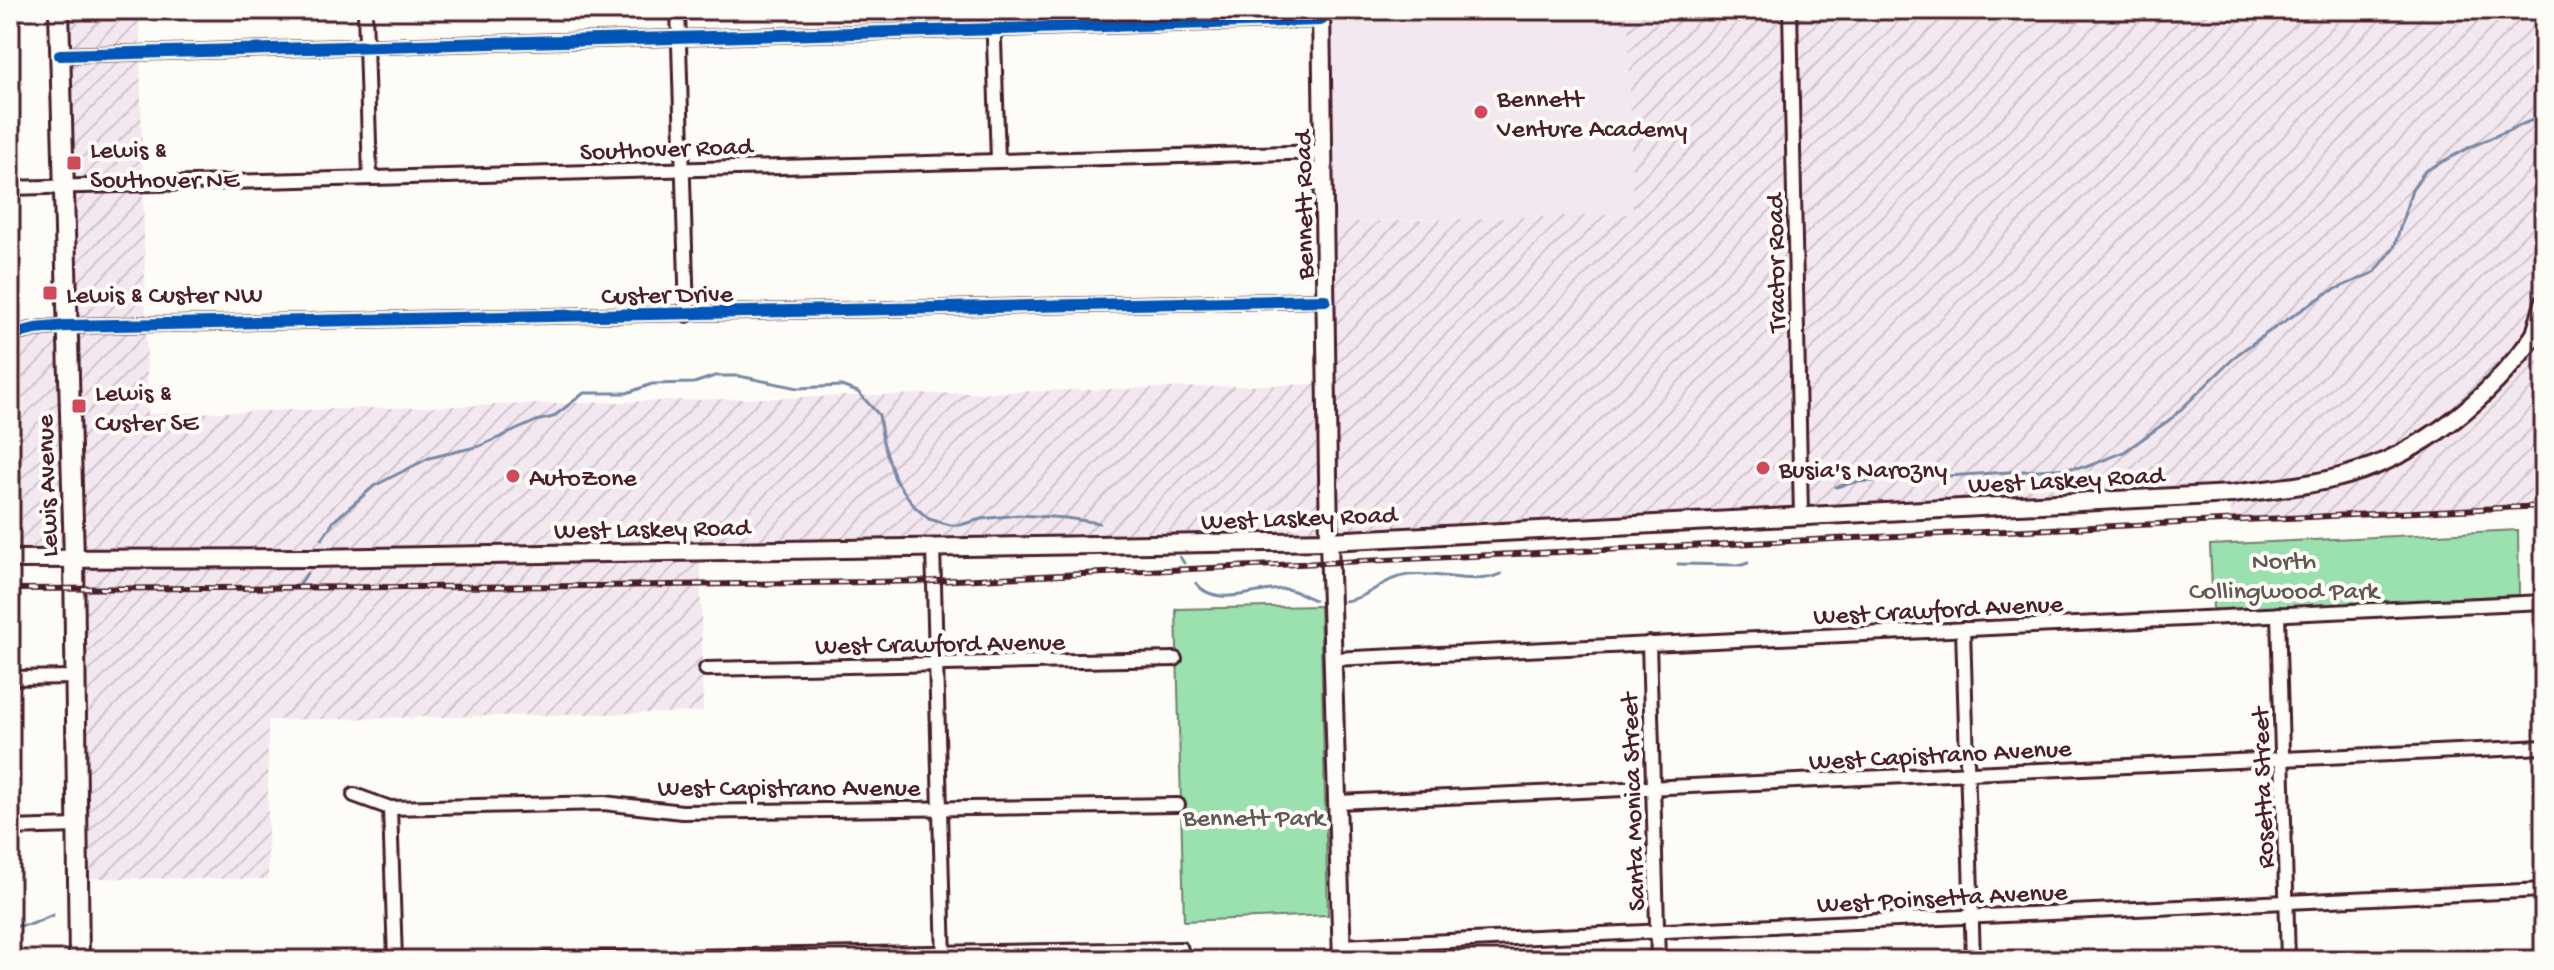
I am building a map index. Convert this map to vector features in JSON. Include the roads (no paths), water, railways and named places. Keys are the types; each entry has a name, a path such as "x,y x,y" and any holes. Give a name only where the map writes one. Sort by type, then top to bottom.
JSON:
{"main road":[{"name":"Lewis Avenue","path":"59,10 74,559 79,960"},
{"name":"Bennett Road","path":"1321,15 1329,541 1342,953"},
{"name":"West Laskey Road","path":"10,559 1329,541 2232,494 2350,475 2413,446 2454,420 2496,383 2540,330 2544,303"}],"street":[{"path":"365,10 370,177"},
{"path":"678,10 687,315"},
{"path":"993,10 998,160"},
{"name":"Tractor Road","path":"1790,10 1801,515"},
{"path":"60,55 993,29 1321,15"},
{"name":"Southover Road","path":"10,188 1324,152"},
{"name":"Custer Drive","path":"10,335 66,326 1325,300"},
{"path":"933,547 944,957"},
{"name":"West Crawford Avenue","path":"1333,659 2544,602"},
{"name":"Rosetta Street","path":"2278,614 2288,960"},
{"path":"1963,629 1973,960"},
{"name":"Santa Monica Street","path":"1649,643 1658,960"},
{"name":"West Crawford Avenue","path":"706,669 1175,659"},
{"path":"10,678 75,677"},
{"name":"West Capistrano Avenue","path":"1338,802 2544,747"},
{"name":"West Capistrano Avenue","path":"354,795 390,808 604,803 682,812 1178,805"},
{"path":"390,808 395,960"},
{"path":"10,828 76,826"},
{"name":"West Poinsetta Avenue","path":"1342,953 1657,932 2544,890"},
{"path":"493,960 944,957 1181,949"}],"waterway":[{"path":"1836,487 1856,482 2086,467 2124,452 2172,418 2238,354 2267,333 2327,293 2375,272 2394,248 2412,189 2425,171 2468,148 2544,115"},
{"path":"322,539 334,521 374,486 429,458 480,446 536,421 553,417 584,393 627,393 652,384 694,383 715,376 739,376 798,388 841,386 858,392 879,415 883,442 895,479 915,507 929,519 960,525 1018,515 1099,523"},
{"path":"1180,557 1184,563"},
{"path":"1678,564 1748,563"},
{"path":"300,584 307,573"},
{"path":"1345,601 1362,596 1392,579 1408,575 1479,579 1501,574"},
{"path":"1196,583 1215,595 1286,589 1315,600"},
{"path":"10,927 32,924 53,915"}],"railway":[{"path":"10,589 934,581 2544,506"}],"place":[{"name":"Bennett Venture Academy","path":"1481,112"},
{"name":"Lewis & Southover NE","path":"74,163"},
{"name":"Lewis & Custer NW","path":"50,293"},
{"name":"Lewis & Custer SE","path":"79,406"},
{"name":"Busia's Narozny","path":"1763,468"},
{"name":"AutoZone","path":"513,476"}],"park label":[{"name":"North Collingwood Park","path":"2284,574"},
{"name":"Bennett Park","path":"1254,816"}]}
